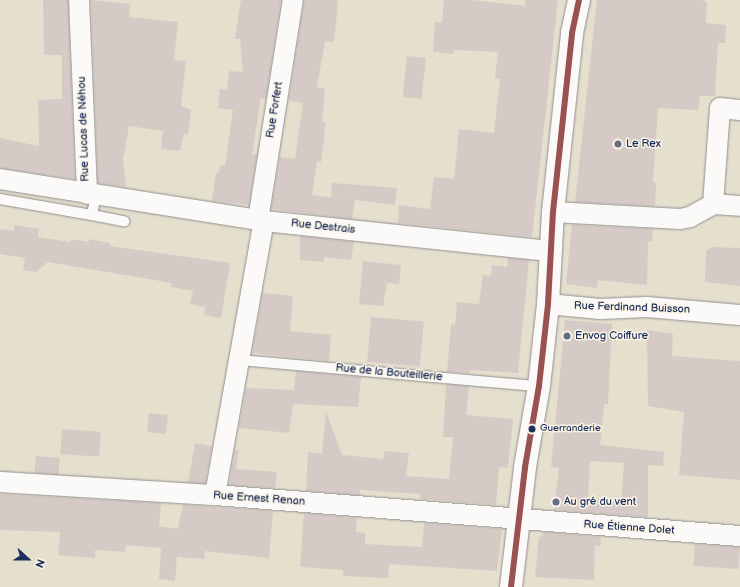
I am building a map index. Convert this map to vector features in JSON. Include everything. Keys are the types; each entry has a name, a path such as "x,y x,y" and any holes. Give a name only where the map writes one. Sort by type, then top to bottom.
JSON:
{"main road":[{"path":"511,587 518,520 539,386 548,304 553,212 572,33 579,0"}],"street":[{"name":"Rue Lucas de Néhou","path":"0,179 91,194 79,0"},
{"name":"Rue Forfert","path":"261,221 293,0"},
{"path":"712,204 720,108 740,110"},
{"name":"Rue Destrais","path":"91,194 261,221 551,251"},
{"path":"553,212 680,219 690,217 712,204 740,206"},
{"path":"215,496 239,360 261,221"},
{"name":"Rue Ferdinand Buisson","path":"548,304 600,309 646,307 740,315"},
{"name":"Rue Ernest Renan","path":"0,482 215,496 518,520"},
{"name":"Rue Étienne Dolet","path":"518,520 740,536"}],"lane":[{"path":"91,194 92,215"},
{"path":"0,199 124,221"},
{"name":"Rue de la Bouteillerie","path":"239,360 539,386"}],"building":[{"path":"43,0 68,0 75,179 0,168 0,138 39,146 38,100 62,99 62,55 44,55"},
{"path":"91,0 130,4 129,17 178,22 174,60 186,61 181,106 191,110 188,134 184,134 180,151 161,149 163,131 129,126 123,160 126,187 98,183"},
{"path":"241,0 281,0 266,99 261,98 252,154 257,154 249,205 212,201 216,173 219,173 220,165 225,166 233,110 218,108 220,89 227,89 229,71 243,72 240,39 235,39"},
{"path":"304,0 337,0 338,4 334,42 325,41 317,88 325,88 322,122 326,122 321,162 317,161 312,195 355,200 352,219 271,209 280,157 295,159 303,103 289,101"},
{"path":"444,0 472,0 525,6 525,0 558,0 532,237 398,223 399,205 430,209 434,177 454,179 459,129 494,133 500,79 495,79 498,52 454,50 454,54 433,52 435,22 442,23"},
{"path":"597,0 702,0 707,2 706,23 726,25 725,43 718,43 715,96 700,96 698,110 658,108 653,182 656,183 655,206 575,202"},
{"path":"407,56 426,58 422,99 403,97"},
{"path":"332,183 397,188 395,205 331,197"},
{"path":"14,225 39,229 38,237 70,242 71,239 89,242 89,239 110,243 110,246 230,263 221,318 204,315 205,307 190,304 193,291 171,287 172,283 48,262 36,272 23,270 25,258 0,254 0,229 14,231"},
{"path":"572,225 653,229 652,242 648,241 647,285 598,280 597,288 566,284"},
{"path":"300,236 354,242 351,260 324,257 324,262 300,260"},
{"path":"712,247 740,248 740,286 705,282 706,251"},
{"path":"508,258 529,260 518,373 470,370 470,373 447,372 451,324 455,325 457,302 479,304 483,275 491,276 492,265 507,267"},
{"path":"363,261 401,265 399,284 387,283 383,306 359,304"},
{"path":"263,293 293,296 290,331 331,335 329,361 252,353"},
{"path":"371,317 424,322 420,366 367,362"},
{"path":"565,320 612,324 608,404 604,404 600,445 664,452 663,466 648,465 648,517 554,510 559,468 551,467","holes":["590,461 624,463 621,502 588,498"]},
{"path":"647,330 673,334 672,356 740,361 740,480 679,475 684,412 648,406"},
{"path":"296,371 361,377 358,407 293,404 289,433 239,428 246,388 294,390"},
{"path":"446,384 469,386 466,415 513,419 508,468 499,467 496,505 420,499 420,494 360,490 360,495 306,491 308,452 322,454 326,411 342,455 383,459 384,451 409,453 406,476 449,479 453,437 443,437"},
{"path":"149,413 168,415 166,434 147,432"},
{"path":"62,429 101,432 99,457 60,454"},
{"path":"195,443 212,446 205,485 188,482"},
{"path":"235,450 239,450 236,469 277,472 275,488 229,485"},
{"path":"36,456 60,458 58,475 35,473"},
{"path":"0,494 161,503 159,526 178,529 183,505 273,511 269,558 205,551 204,559 177,557 175,581 159,579 161,548 126,545 125,552 95,550 95,558 58,555 60,532 0,530"},
{"path":"304,513 357,518 356,532 365,533 365,544 422,547 424,523 502,529 497,571 389,564 388,578 343,576 343,570 300,567"},
{"path":"545,532 601,537 600,546 595,546 594,580 535,577 539,538"},
{"path":"695,544 740,547 738,569 693,566"}],"transit line":[{"path":"511,587 525,467 539,386 548,304 553,212 572,33 579,0"}],"place":[{"name":"Le Rex","path":"618,144"},
{"name":"Envog Coiffure","path":"567,336"},
{"name":"Guerranderie","path":"532,429"},
{"name":"Au gré du vent","path":"556,502"}]}
